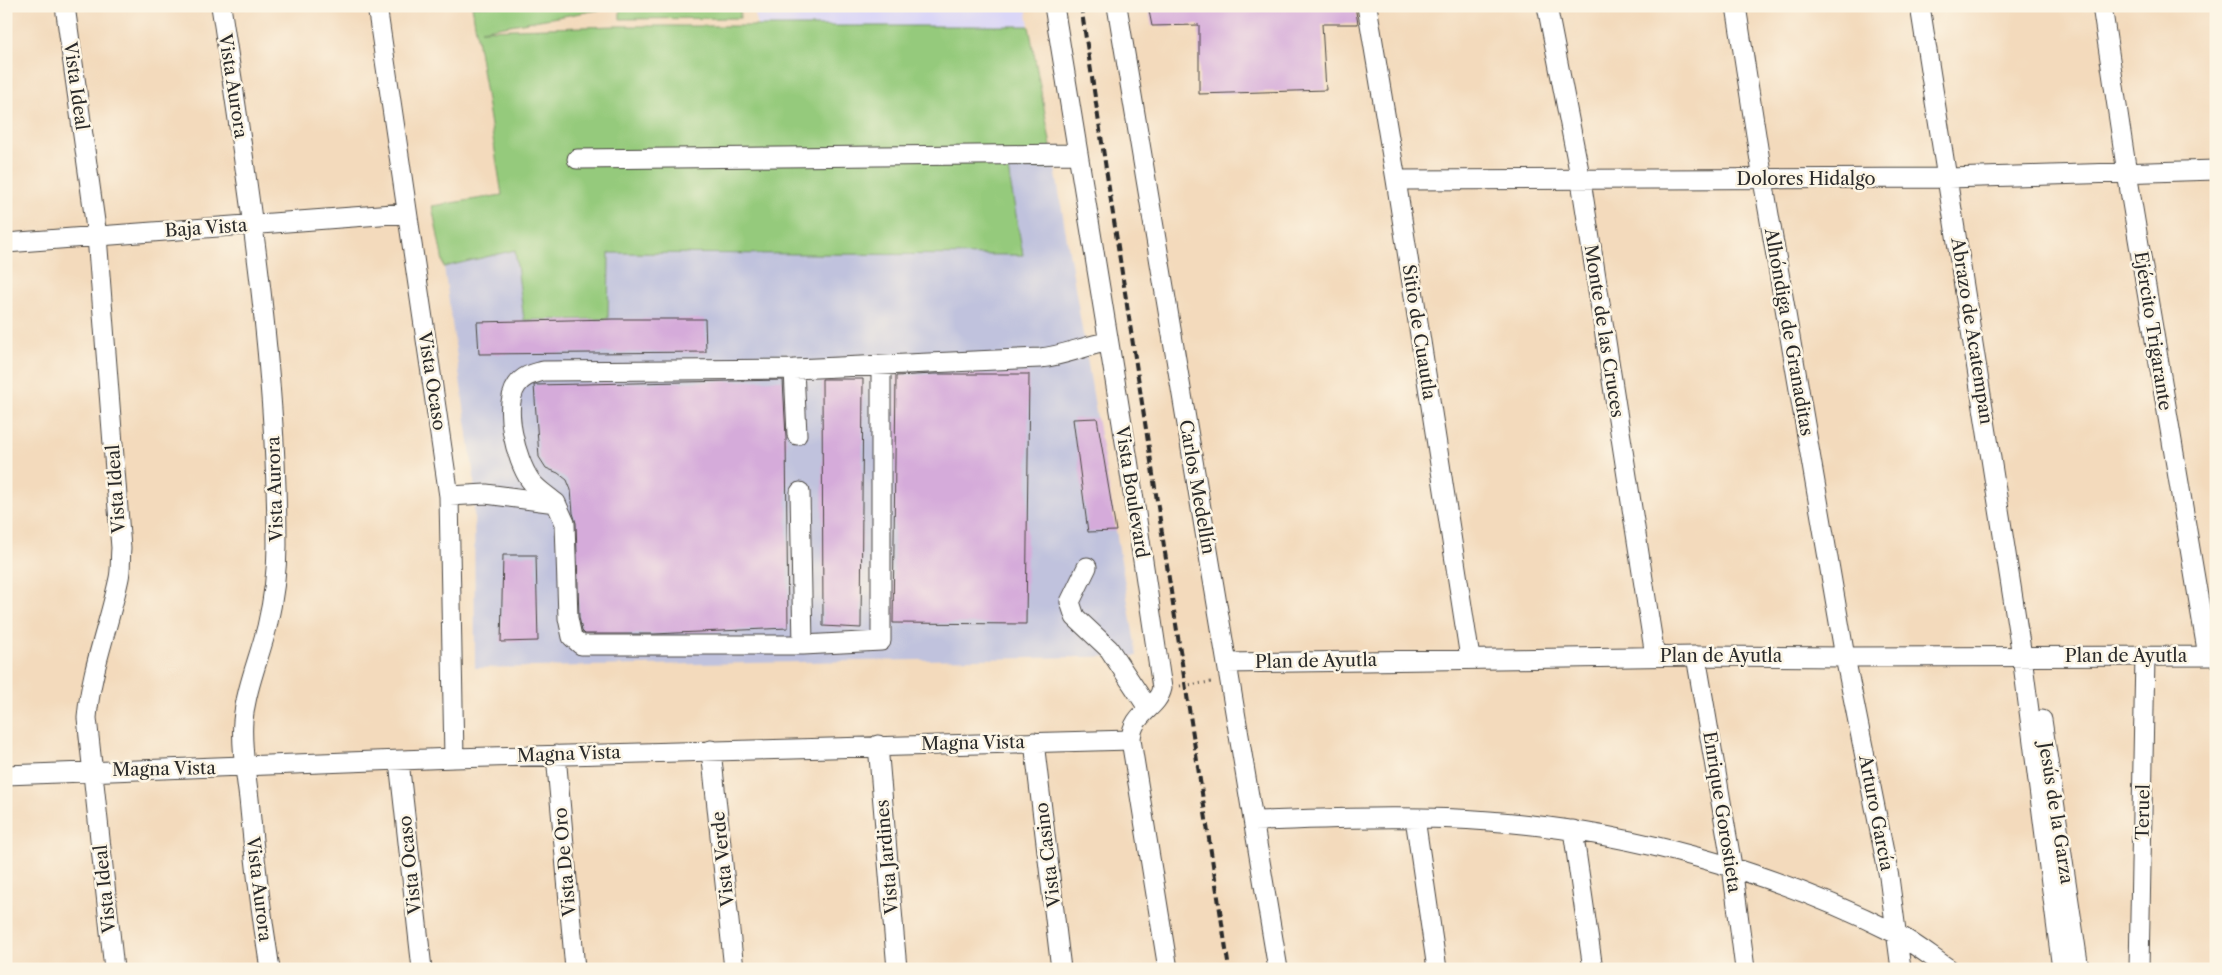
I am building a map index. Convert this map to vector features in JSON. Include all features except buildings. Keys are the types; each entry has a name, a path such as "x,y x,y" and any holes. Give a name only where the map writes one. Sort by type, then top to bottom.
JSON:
{"street":[{"name":"Vista Ideal","path":"65,6 97,236 121,548 119,577 89,692 87,718 114,969"},
{"name":"Vista Aurora","path":"221,6 254,225 270,377 277,555 267,627 248,690 243,724 245,767 256,876 270,969"},
{"name":"Vista Ocaso","path":"377,6 406,213 450,496 454,758"},
{"name":"Vista Boulevard","path":"1054,6 1107,342 1128,460 1162,688"},
{"name":"Carlos Medellín","path":"1117,6 1278,969"},
{"name":"Sitio de Cuautla","path":"1367,6 1470,658"},
{"name":"Monte de las Cruces","path":"1547,6 1581,181 1655,656"},
{"name":"Alhóndiga de Granaditas","path":"1736,6 1763,180 1845,657"},
{"name":"Abrazo de Acatempan","path":"1920,6 2026,656"},
{"name":"Ejército Trigarante","path":"2102,6 2127,173 2212,656"},
{"path":"577,158 1078,154"},
{"name":"Dolores Hidalgo","path":"1396,180 1581,181 1948,178 2216,170"},
{"name":"Baja Vista","path":"6,242 406,213"},
{"path":"881,366 881,641 803,645 581,645 572,637 568,618 565,523 556,503 531,481 523,467 513,435 510,408 516,386 527,375 543,371 794,369 1047,357 1060,356 1080,347 1107,342"},
{"path":"794,369 797,435"},
{"path":"800,492 803,645"},
{"path":"450,496 486,494 556,503"},
{"path":"1087,567 1070,602 1074,617 1109,649 1148,708"},
{"name":"Plan de Ayutla","path":"1228,671 1470,658 1655,656 2212,656"},
{"name":"Enrique Gorostieta","path":"1696,656 1732,866 1745,969"},
{"name":"Jesús de la Garza","path":"2026,656 2062,969"},
{"name":"Jesús de la Garza","path":"2026,656 2079,969"},
{"name":"Teruel","path":"2139,969 2145,656"},
{"name":"Arturo García","path":"1845,657 1889,877 1901,969"},
{"path":"1162,688 1157,698 1134,724 1131,740 1168,969"},
{"name":"Magna Vista","path":"6,775 93,770 245,767 711,750 1131,740"},
{"name":"Vista Casino","path":"1034,742 1061,969"},
{"name":"Vista Jardines","path":"878,745 897,969"},
{"name":"Vista Verde","path":"711,750 734,969"},
{"name":"Vista De Oro","path":"556,755 575,969"},
{"name":"Vista Ocaso","path":"399,761 422,969"},
{"path":"1254,821 1414,818 1489,821 1573,830 1654,847 1732,866 1819,899 1897,934 1949,969"},
{"path":"1414,818 1437,969"},
{"path":"1573,830 1593,969"}],"path":[{"path":"1162,688 1228,671"}],"shaded area":[{"path":"754,6 1026,6 1029,26 757,26"},
{"path":"1055,168 1137,656 475,668 474,477 444,267 515,250 608,319 609,253 1022,255 1008,169"}],"green space":[{"path":"472,6 604,6 604,9 481,30 616,26 1029,26 1055,168 1008,169 1023,255 609,253 608,319 524,320 515,250 444,267 432,206 502,195"},
{"path":"620,6 740,6 740,18 620,19"}],"railway":[{"path":"1081,6 1229,969"}]}
